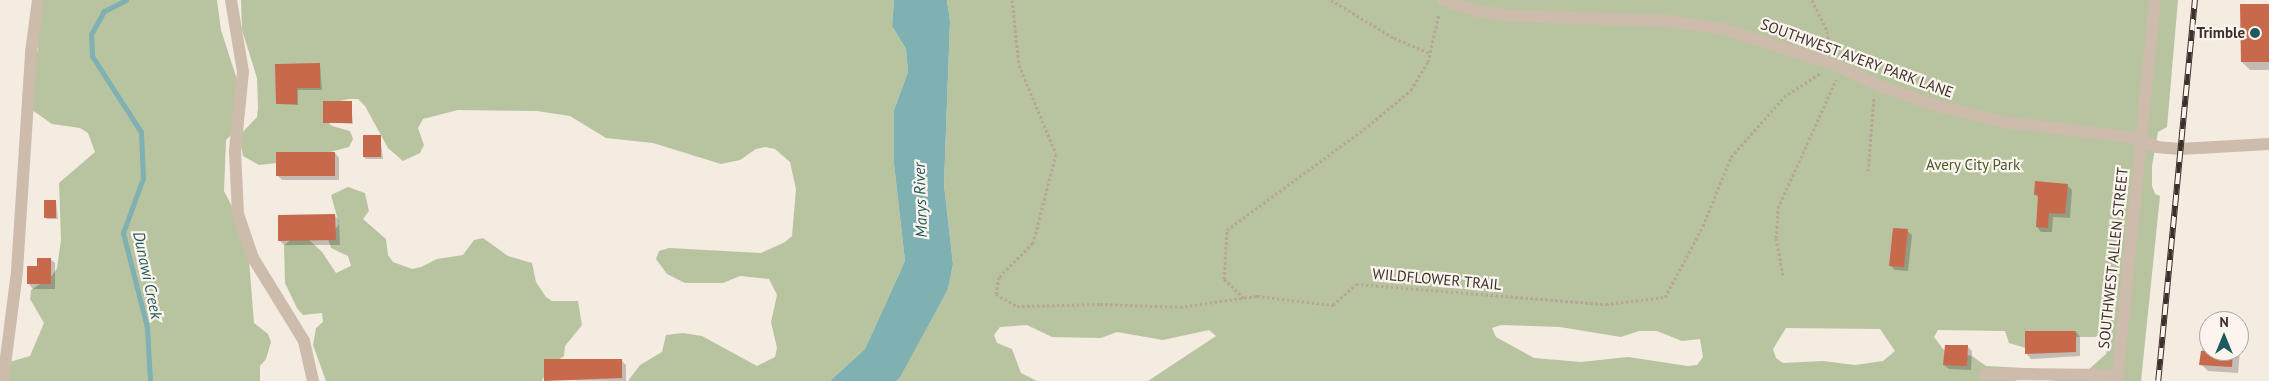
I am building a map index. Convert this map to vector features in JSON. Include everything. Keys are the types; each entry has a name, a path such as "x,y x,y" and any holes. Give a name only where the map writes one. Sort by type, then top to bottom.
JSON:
{"street":[{"path":"3,381 17,271 31,52 38,0"},
{"path":"231,0 243,72 235,151 238,214 253,258 304,341 313,381"},
{"name":"SOUTHWEST ALLEN STREET","path":"2117,378 2155,0"},
{"name":"SOUTHWEST AVERY PARK LANE","path":"1442,4 1512,16 1691,23 1724,29 1837,66 1876,84 1938,106 2002,122 2142,139 2157,146 2180,150 2269,144"},
{"path":"1985,374 2117,378"}],"path":[{"name":"WILDFLOWER TRAIL","path":"1012,0 1019,64 1056,154 1033,243 999,276 996,294 1017,306 1100,304 1180,307 1257,296 1332,305 1356,284 1606,304 1665,297 1703,226 1731,157 1784,97 1837,66"},
{"path":"1331,0 1394,38 1430,53"},
{"path":"1783,275 1776,238 1778,208 1837,66 1827,31 1812,0"},
{"path":"1244,298 1224,279 1228,230 1368,126 1411,90 1424,68 1430,53 1442,4"},
{"path":"1868,172 1870,114 1876,84"}],"green space":[{"path":"33,0 217,0 221,30 243,98 233,133 226,140 224,191 241,224 249,260 254,323 268,334 271,342 266,359 260,366 260,381 5,381 6,363 30,356 44,323 30,299 31,290 52,276 57,268 61,240 59,183 95,152 88,133 80,128 52,124 22,103 25,74 38,50"},
{"path":"241,0 894,0 892,26 906,49 908,72 894,110 894,164 905,261 865,349 830,381 628,381 640,365 662,352 666,335 683,333 702,336 757,366 775,357 777,348 771,322 777,295 769,279 740,276 723,283 685,283 667,274 656,259 659,251 669,248 761,253 785,242 792,236 796,189 790,162 775,149 765,147 756,149 740,160 721,164 653,143 606,138 570,116 537,111 458,110 423,119 418,128 424,145 420,153 403,161 388,148 365,106 358,99 349,99 330,103 326,120 332,126 350,131 353,139 349,147 296,161 259,165 243,156 239,136 257,117 258,108 257,78 242,30"},
{"name":"Avery City Park","path":"947,0 2178,0 2167,127 2158,132 2152,166 2152,186 2155,194 2160,196 2141,381 2057,381 2029,377 2014,381 1148,381 1216,336 1209,330 1163,340 1117,332 1101,338 1052,337 1027,325 1000,327 994,335 997,343 1012,349 1021,373 1037,381 896,381 948,289 953,264 944,185 950,21","holes":["1501,325 1560,327 1621,337 1639,331 1657,331 1682,341 1700,339 1703,357 1697,365 1688,366 1628,357 1581,362 1534,358 1496,337 1492,328","1786,328 1880,329 1895,351 1883,361 1855,365 1823,361 1783,363 1776,358 1773,349","1938,330 2005,331 2009,343 2036,351 2067,337 2095,337 2103,332 2109,332 2111,337 2106,354 2087,371 1986,366 1972,356 1944,350 1934,337"]},
{"path":"348,187 365,193 369,211 363,219 386,239 388,255 393,262 412,269 421,267 437,259 463,255 474,240 483,238 508,256 532,263 536,282 546,297 552,301 578,301 582,325 565,346 564,356 550,366 542,381 326,381 313,345 316,328 323,322 322,313 303,315 297,308 285,283 284,245 291,240 308,239 322,252 336,273 351,266 348,256 331,248 328,239 339,224 331,195"}],"water":[{"name":"Marys River","path":"894,0 947,0 950,21 944,185 953,264 948,289 900,377 896,381 830,381 865,349 905,261 894,164 894,110 908,72 906,49 892,26"}],"building":[{"name":"Trimble","path":"2240,4 2269,4 2269,62 2241,62"},
{"path":"320,63 320,88 297,88 297,104 276,104 275,64"},
{"path":"323,101 352,101 352,123 323,123"},
{"path":"363,135 381,135 381,157 363,157"},
{"path":"276,152 335,152 335,176 276,176"},
{"path":"2035,181 2068,184 2065,214 2049,213 2048,228 2036,227 2038,195 2034,195"},
{"path":"44,200 56,200 56,218 44,218"},
{"path":"335,214 336,240 278,241 278,215"},
{"path":"1893,228 1908,229 1904,267 1889,266"},
{"path":"37,258 51,258 51,284 27,284 27,266 37,266"},
{"path":"2025,331 2076,331 2076,352 2025,354"},
{"path":"1945,345 1968,345 1967,366 1943,365"},
{"path":"544,359 622,359 622,378 544,381"},
{"path":"2200,361 2232,361 2232,367 2199,365"}],"waterway":[{"name":"Dunawi Creek","path":"126,0 104,11 91,34 92,56 141,132 143,178 123,233 147,327 150,381"}],"railway":[{"path":"2158,381 2195,0"}],"place":[{"name":"Trimble","path":"2255,33"}]}
